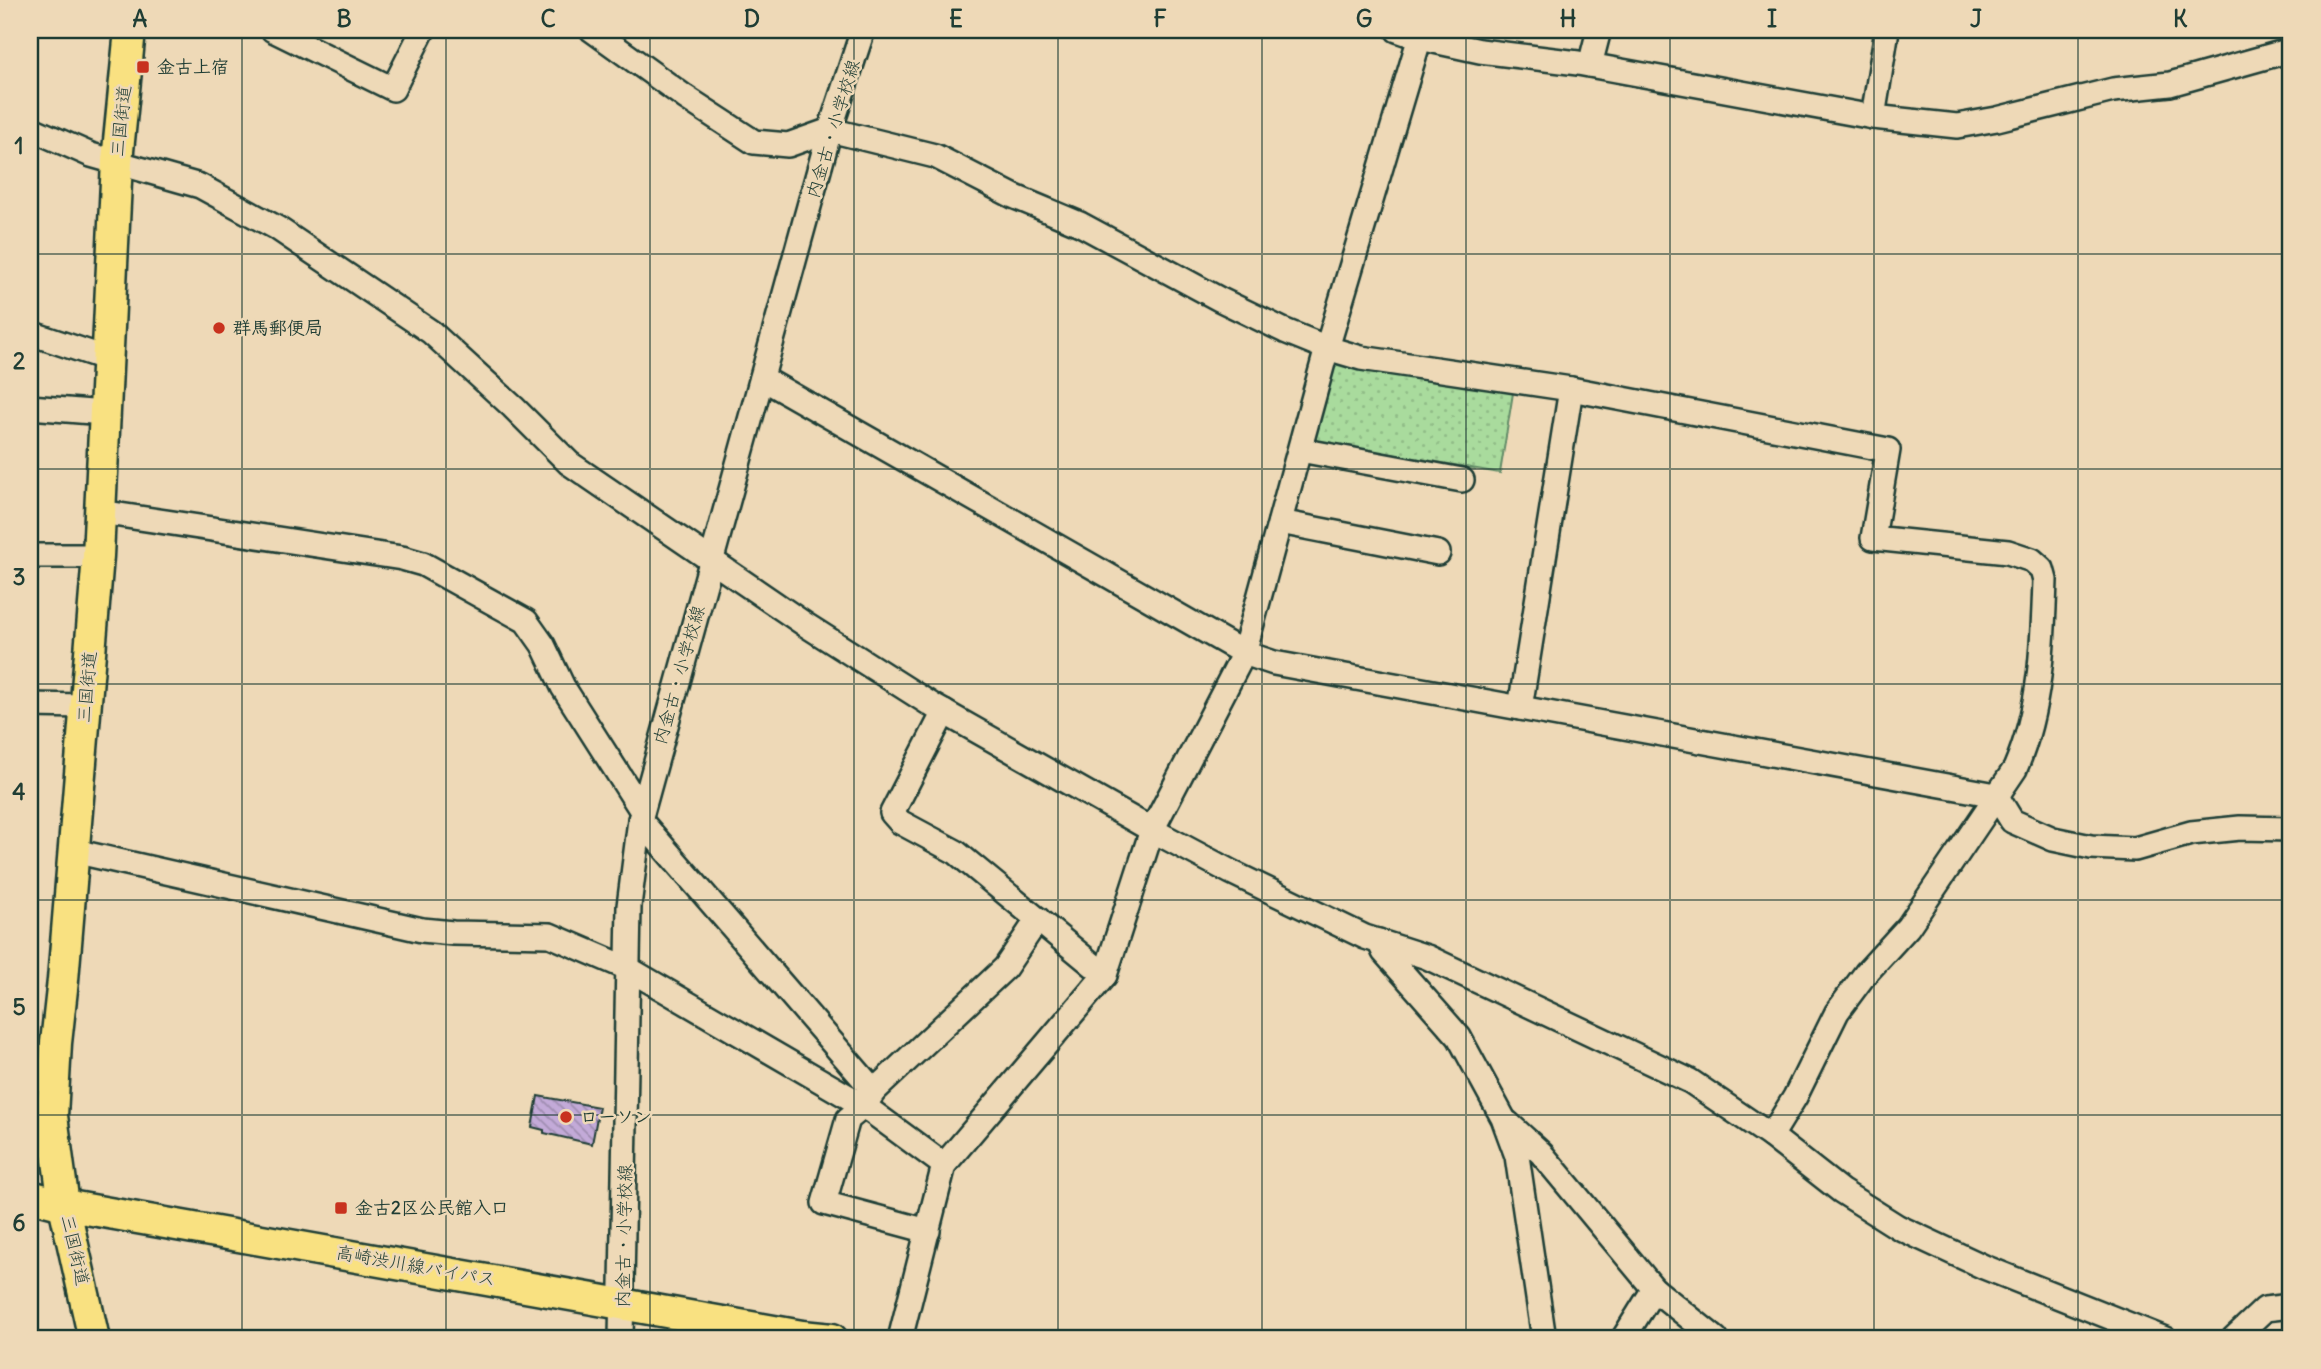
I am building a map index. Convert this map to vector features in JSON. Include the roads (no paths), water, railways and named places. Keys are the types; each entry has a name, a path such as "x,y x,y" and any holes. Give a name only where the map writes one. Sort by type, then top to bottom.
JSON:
{"main road":[{"name":"三国街道","path":"100,1335 64,1205 52,1116 98,556 117,161 130,30"},
{"name":"高崎渋川線バイパス","path":"30,1196 64,1205 624,1303 806,1338 832,1339"}],"street":[{"path":"274,30 393,89 424,30"},
{"path":"592,30 685,97 754,142 788,145 830,130 935,156 1013,196 1080,224 1219,299 1327,348 1361,358 1571,389 1888,450 1873,538 2008,552 2032,560 2042,569 2045,580 2042,655 2027,742 2019,760 1908,927 1866,973 1837,1012 1796,1097 1771,1136"},
{"name":"内金古・小学校線","path":"621,1339 624,1303 629,906 641,815 830,130 863,30"},
{"path":"1397,30 1480,51 1590,65 1873,117 1957,126 1997,120 2113,90 2170,85 2291,50"},
{"path":"1590,65 1599,30"},
{"path":"1873,117 1887,30"},
{"path":"900,1339 944,1165 1105,975 1152,830 1244,653 1327,348 1421,34"},
{"path":"30,128 91,155 200,186 277,228 431,332 569,463 806,625 944,712 1152,830 1231,872 1379,941 1427,957 1484,983 1689,1081 1771,1136 1841,1191 1898,1227 1984,1268 2165,1339"},
{"path":"30,333 108,359"},
{"path":"762,378 1244,653 1274,663 1996,795 2012,821 2053,839 2091,847 2135,849 2191,833 2240,828 2291,829"},
{"path":"1520,708 1571,389"},
{"path":"30,407 104,413"},
{"path":"1300,450 1462,480"},
{"path":"100,512 402,558 423,564 526,621 543,645 563,687 641,815 858,1069 869,1098"},
{"path":"1280,522 1438,553"},
{"path":"30,556 98,556"},
{"path":"30,705 85,706"},
{"path":"944,712 892,813 900,822 956,852 1105,975"},
{"path":"74,850 422,930 550,935 627,968 869,1098 944,1165"},
{"path":"928,1231 824,1203 848,1119 1005,968 1038,919"},
{"path":"1379,941 1384,952 1459,1037 1503,1118 1517,1156 1544,1339"},
{"path":"1503,1118 1541,1153 1654,1289 1716,1339"},
{"path":"1623,1339 1654,1289"},
{"path":"2232,1339 2265,1309 2291,1306"}],"place":[{"name":"金古上宿","path":"143,67"},
{"name":"群馬郵便局","path":"219,328"},
{"name":"ローソン","path":"566,1117"},
{"name":"金古2区公民館入口","path":"341,1208"}]}
